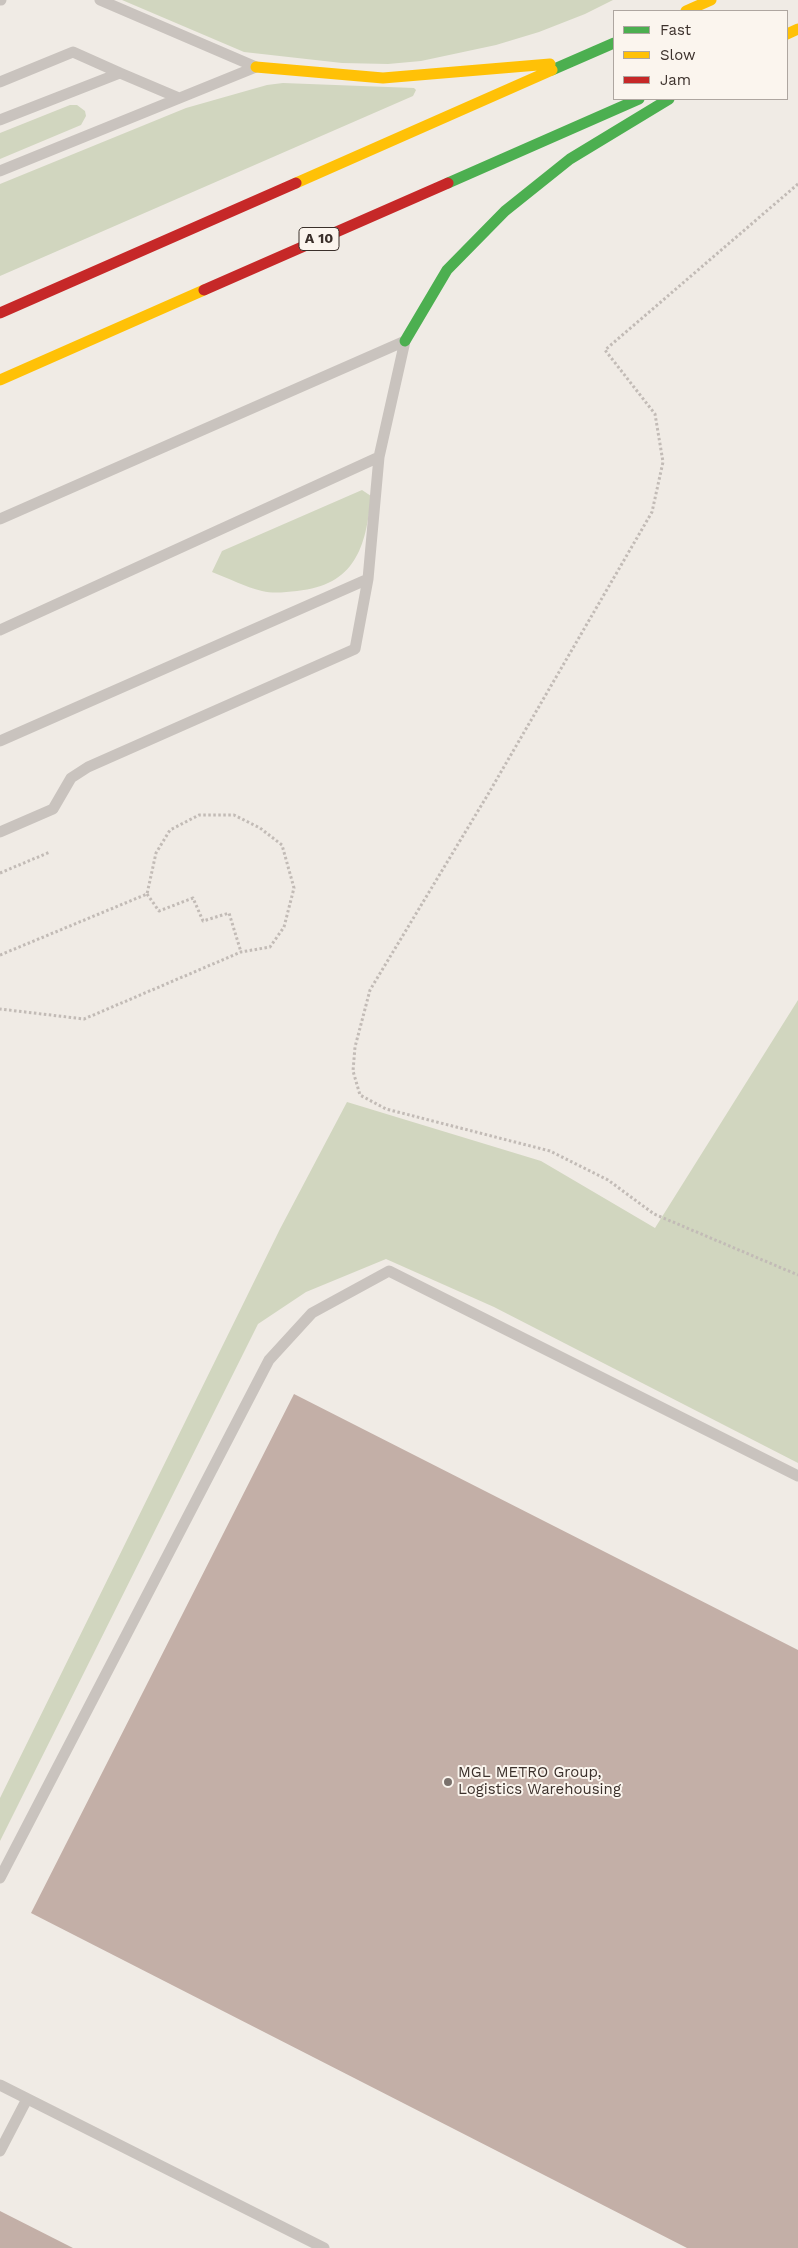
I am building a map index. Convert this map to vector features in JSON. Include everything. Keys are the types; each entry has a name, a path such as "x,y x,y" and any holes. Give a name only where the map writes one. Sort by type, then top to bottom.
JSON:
{"highway":[{"path":"688,10 711,0"},
{"path":"0,313 613,43"},
{"path":"256,67 383,78 571,62"},
{"name":"A 10","path":"0,380 637,100"},
{"path":"405,342 447,270 506,211 570,160 667,100"}],"lane":[{"path":"100,0 256,67"},
{"path":"0,82 73,52 179,98"},
{"path":"0,171 256,67"},
{"path":"0,120 120,73"},
{"path":"0,832 53,809 71,778 88,766 355,649 368,579 379,458 405,342"},
{"path":"0,519 405,342"},
{"path":"0,630 379,458"},
{"path":"0,741 368,579"},
{"path":"0,1878 269,1360 312,1313 389,1271 798,1476"},
{"path":"0,2085 324,2248"},
{"path":"0,2152 27,2099"}],"path":[{"path":"798,184 605,350 655,414 663,462 652,512 487,796 370,990 355,1047 352,1072 360,1095 386,1109 550,1151 608,1180 654,1214 798,1275"},
{"path":"0,1009 84,1018 241,952 270,947 284,927 294,888 282,845 260,828 234,815 199,814 170,830 156,853 147,894 159,911 193,898 203,921 229,913 241,952"},
{"path":"0,873 50,852"},
{"path":"0,955 147,894"}],"green space":[{"path":"122,0 613,0 585,14 539,32 496,45 421,61 388,64 342,63 244,52"},
{"path":"283,83 414,88 416,90 413,96 0,276 0,184 186,108 267,85"},
{"path":"70,105 77,105 85,111 86,116 81,125 0,159 0,133"},
{"path":"362,490 371,496 369,515 361,547 354,561 345,572 332,581 317,587 297,591 271,592 249,587 212,572 222,551"},
{"path":"798,1000 798,1463 494,1307 386,1259 306,1292 258,1324 0,1841 0,1798 280,1229 347,1102 541,1161 655,1228"}],"building":[{"name":"MGL METRO Group, Logistics Warehousing","path":"294,1394 798,1650 798,2248 687,2248 31,1913"},
{"path":"0,2211 73,2248 0,2248"}],"traffic: fast":[{"path":"552,70 613,43"},
{"path":"448,183 637,100"},
{"path":"405,341 447,270 505,211 570,159 667,100"}],"traffic: slow":[{"path":"688,10 711,0"},
{"path":"788,34 798,29"},
{"path":"256,67 383,78 550,64"},
{"path":"296,183 552,70"},
{"path":"0,380 204,290"}],"traffic: jam":[{"path":"0,313 296,183"},
{"path":"204,290 448,183"}],"place":[{"name":"MGL METRO Group, Logistics Warehousing","path":"448,1782"}]}
